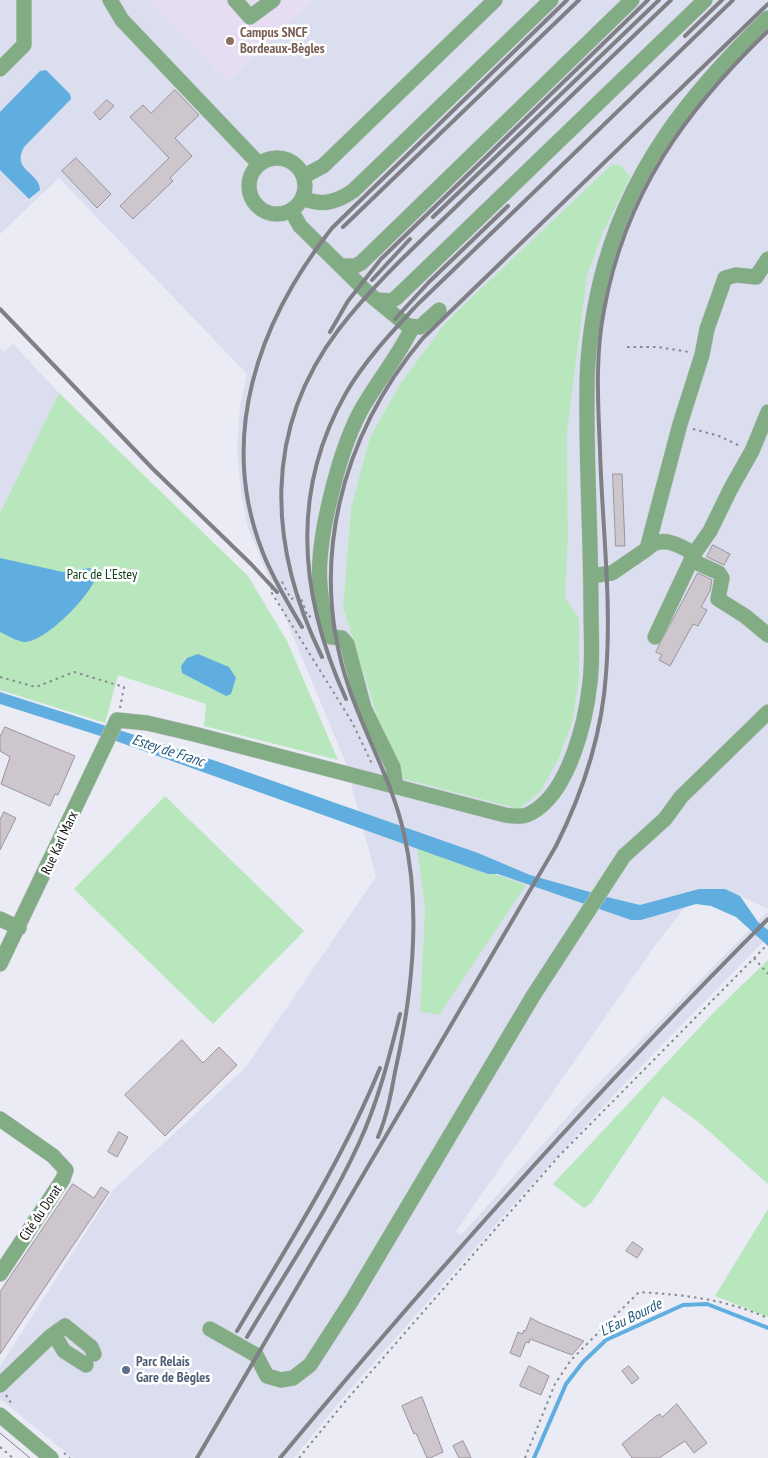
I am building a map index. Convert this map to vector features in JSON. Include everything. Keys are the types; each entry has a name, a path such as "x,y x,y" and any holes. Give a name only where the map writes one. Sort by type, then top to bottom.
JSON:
{"street":[{"path":"0,68 24,45 24,0"},
{"path":"110,0 122,20 259,164"},
{"path":"235,0 250,17 273,0"},
{"path":"304,176 323,166 495,0"},
{"path":"302,198 326,204 341,199 352,191 551,0"},
{"path":"341,266 355,266 361,263 632,0"},
{"path":"378,300 396,298 705,0"},
{"path":"115,724 147,723 518,817 531,814 558,787 567,770 583,723 590,681 591,576 587,388 591,331 600,283 613,238 632,191 658,147 690,100 768,18"},
{"path":"275,158 284,158 292,162 304,176 305,191 302,198 291,210 273,214 257,205 249,189 253,171 259,164 275,158"},
{"path":"291,210 300,226 369,294 412,328 420,327 439,310"},
{"path":"647,549 680,424 702,355 707,329 725,278 736,275 756,277 768,258"},
{"path":"396,787 393,767 364,708 347,644 342,638 333,638 328,635 319,584 321,553 329,507 341,460 359,414 412,328"},
{"path":"655,637 692,557 710,531 730,488 752,451 768,412"},
{"path":"591,576 612,573 647,549 652,543 659,541 681,547 692,557 719,573 722,578 718,599 745,616 768,635"},
{"path":"210,1329 256,1355 268,1376 281,1380 293,1378 310,1366 533,996 588,908 624,856 666,819 681,797 768,712"},
{"name":"Rue Karl Marx","path":"0,964 19,928 115,724"},
{"path":"0,920 19,928"},
{"name":"Cité du Dorat","path":"0,1119 53,1156 66,1170 63,1179 0,1274"},
{"path":"0,1385 54,1339 65,1326 91,1347 90,1359 64,1351 54,1339"},
{"path":"0,1415 51,1458"}],"path":[{"path":"627,347 658,347 702,355"},
{"path":"680,424 719,436 752,451"},
{"path":"323,613 308,617 300,596 291,598 282,582 270,590 352,722 379,783"},
{"path":"0,677 36,687 74,672 124,687 115,724"},
{"path":"299,1458 343,1404 560,1156 768,944"},
{"path":"754,958 768,974"},
{"path":"525,1458 555,1384 571,1360 639,1292 695,1296 741,1306 768,1318"},
{"path":"0,1447 13,1458"}],"shaded area":[{"path":"0,0 150,0 228,81 313,0 768,0 768,909 725,889 699,889 654,947 456,1231 461,1235 586,1096 768,911 768,937 627,1081 515,1203 341,1400 294,1458 73,1458 0,1399 0,1366 113,1190 246,1067 376,877 345,761 248,528 241,493 237,450 240,406 247,374 59,178 0,234","holes":["612,164 604,230 587,276 567,433 568,537 565,598 579,618 579,678 573,719 519,809 396,777 343,607 351,508 370,437 400,384 446,322","488,874 498,874 420,1011 425,907"]},
{"name":"Campus SNCF Bordeaux-Bègles","path":"150,0 313,0 228,81"},
{"path":"13,344 59,393 0,513 0,348 4,352"}],"green space":[{"path":"612,164 622,166 630,177 604,230 587,276 567,433 568,537 565,598 579,618 579,678 573,719 559,758 540,792 519,809 396,777 343,607 351,508 370,437 400,384 446,322"},
{"name":"Parc de L'Estey","path":"59,393 248,576 287,641 338,760 204,726 206,704 118,675 105,723 0,690 0,513"},
{"path":"165,796 304,931 213,1024 74,889"},
{"path":"417,848 526,885 439,1015 420,1011 425,907"},
{"path":"768,960 768,1184 702,1125 663,1096 592,1202 584,1208 553,1184 715,1011"},
{"path":"768,1209 768,1317 715,1296"}],"water":[{"path":"46,70 70,94 71,99 24,147 21,161 23,166 36,179 40,190 29,199 0,170 0,112 40,71"},
{"path":"0,558 63,572 90,568 95,579 84,597 55,627 34,640 22,642 0,632"},
{"path":"198,654 229,667 236,678 231,694 226,696 182,673 181,666 187,658"},
{"name":"Estey de Franc","path":"0,692 216,761 478,853 530,875 611,898 640,905 699,889 725,889 740,896 758,922 768,930 768,946 736,917 711,906 696,904 641,920 631,920 498,874 488,874 116,741 0,704"}],"building":[{"path":"175,90 199,115 175,138 192,156 170,178 173,181 133,219 120,206 169,158 130,117 143,105 151,113"},
{"path":"107,100 114,106 100,120 94,113"},
{"path":"76,158 111,194 97,208 62,171"},
{"path":"613,474 622,474 625,546 616,546"},
{"path":"713,545 730,554 724,565 707,557"},
{"path":"698,573 712,580 710,591 701,607 707,610 698,626 693,624 670,666 659,660 662,655 656,652"},
{"path":"5,727 75,756 58,795 55,794 50,806 1,784 10,757 0,751 0,737"},
{"path":"4,812 16,818 0,850 0,820"},
{"path":"182,1040 203,1063 219,1047 237,1065 165,1136 125,1095"},
{"path":"119,1132 128,1137 117,1157 108,1152"},
{"path":"73,1184 94,1198 101,1187 109,1192 0,1354 0,1292"},
{"path":"633,1242 643,1249 637,1258 626,1251"},
{"path":"531,1318 584,1341 572,1355 530,1339 529,1343 526,1342 520,1357 510,1353 518,1332 522,1334 525,1331"},
{"path":"529,1366 549,1376 541,1395 520,1386"},
{"path":"629,1366 639,1378 632,1384 622,1371"},
{"path":"422,1397 443,1452 430,1458 427,1458 416,1433 414,1434 402,1406"},
{"path":"677,1404 707,1443 694,1453 685,1441 659,1458 632,1458 622,1444 656,1416 660,1414 662,1417"},
{"path":"463,1441 471,1458 459,1458 453,1446"}],"waterway":[{"name":"L'Eau Bourde","path":"534,1458 566,1384 583,1362 606,1340 683,1305 707,1304 768,1328"}],"tram line":[{"path":"0,1433 30,1458"}],"railway":[{"path":"302,627 276,582 263,553 250,510 244,467 245,424 252,382 266,342 284,302 306,264 332,228 567,0"},
{"path":"343,227 579,0"},
{"path":"330,332 348,301 381,259 648,0"},
{"path":"433,217 659,0"},
{"path":"322,657 304,615 291,574 283,532 281,490 286,448 296,407 314,368 339,329 383,278 671,0"},
{"path":"685,36 722,0"},
{"path":"346,699 330,661 319,623 311,584 307,546 309,507 315,469 328,431 346,393 370,358 418,304 733,0"},
{"path":"378,1137 388,1105 406,1014 413,953 413,893 404,834 399,815 349,688 337,641 331,595 332,549 340,503 352,459 371,417 395,376 423,338 768,4"},
{"path":"197,1458 556,846 575,805 596,741 606,674 608,618 598,380 601,327 614,268 627,229 643,192 663,157 685,124 710,92 768,31"},
{"path":"395,319 429,282 508,206"},
{"path":"372,280 410,239"},
{"path":"0,309 153,469 251,564 277,592"},
{"path":"280,1458 398,1319 518,1183 641,1049 768,919"},
{"path":"247,1337 334,1193 359,1143 377,1096 400,1014"},
{"path":"237,1331 332,1169 380,1068"}],"place":[{"name":"Campus SNCF Bordeaux-Bègles","path":"230,41"},
{"name":"Parc Relais Gare de Bègles","path":"126,1370"}]}
